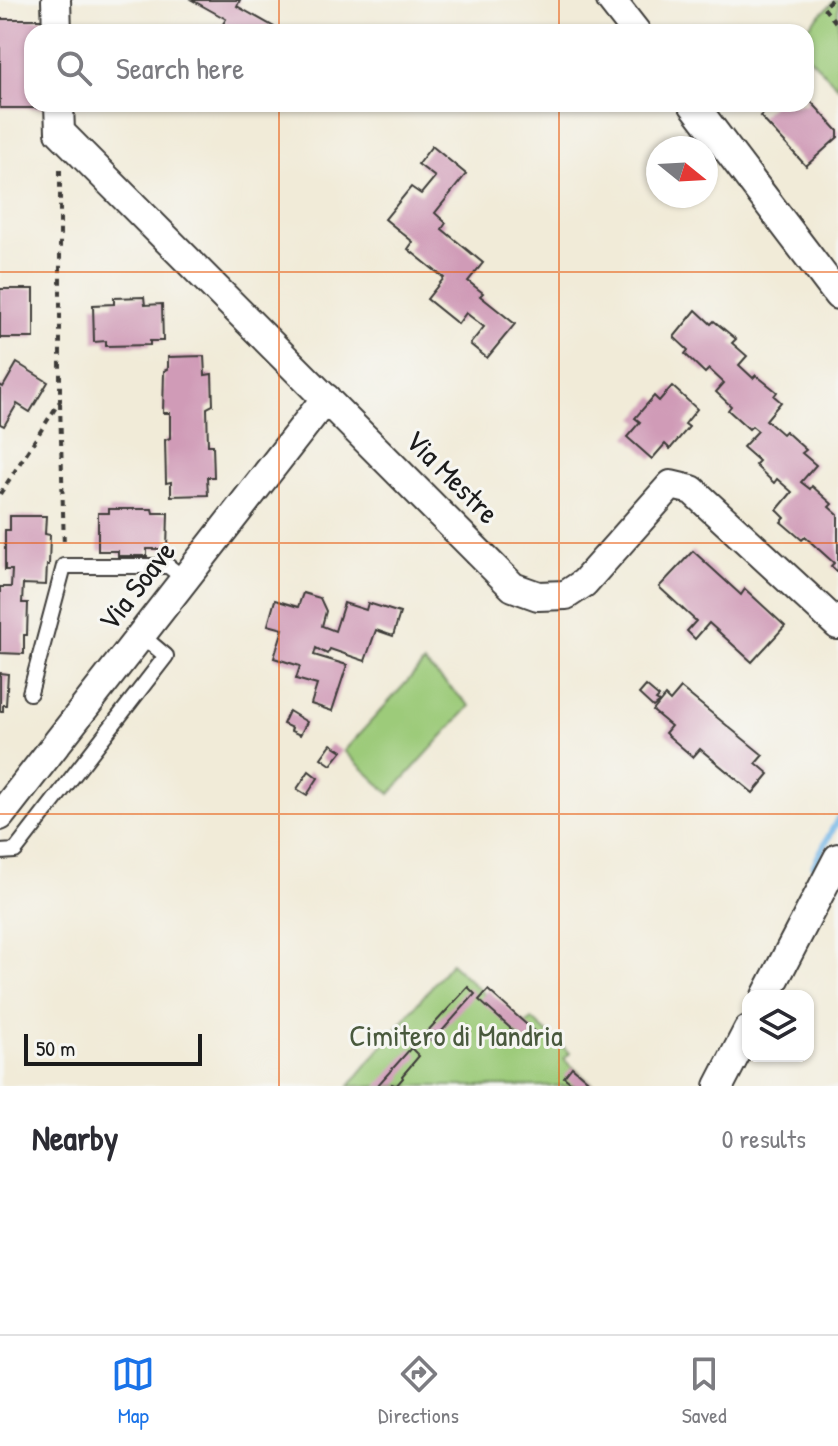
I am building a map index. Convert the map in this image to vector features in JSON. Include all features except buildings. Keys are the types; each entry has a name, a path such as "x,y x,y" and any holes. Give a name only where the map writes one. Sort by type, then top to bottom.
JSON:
{"street":[{"path":"56,0 57,24"},
{"path":"611,0 630,24"},
{"path":"699,112 838,295"},
{"name":"Via Mestre","path":"59,118 326,398 513,587 538,596 566,595 584,583 671,485 692,490 838,625"},
{"name":"Via Soave","path":"0,816 326,398"},
{"path":"770,990 831,891 838,858"},
{"path":"719,1086 742,1042"}],"lane":[{"path":"30,693 64,566 168,566 186,580"},
{"path":"0,852 15,851 166,656 141,635"}],"path":[{"path":"831,0 823,7 838,25"},
{"path":"59,118 64,566"},
{"path":"0,494 60,401"}],"green space":[{"path":"838,0 838,87 814,62 814,24 811,24"},
{"path":"424,663 470,706 390,794 344,751"},
{"name":"Cimitero di Mandria","path":"451,963 484,994 526,1024 532,1019 570,1053 564,1059 594,1086 349,1086"}],"waterway":[{"path":"814,865 838,819"}]}
